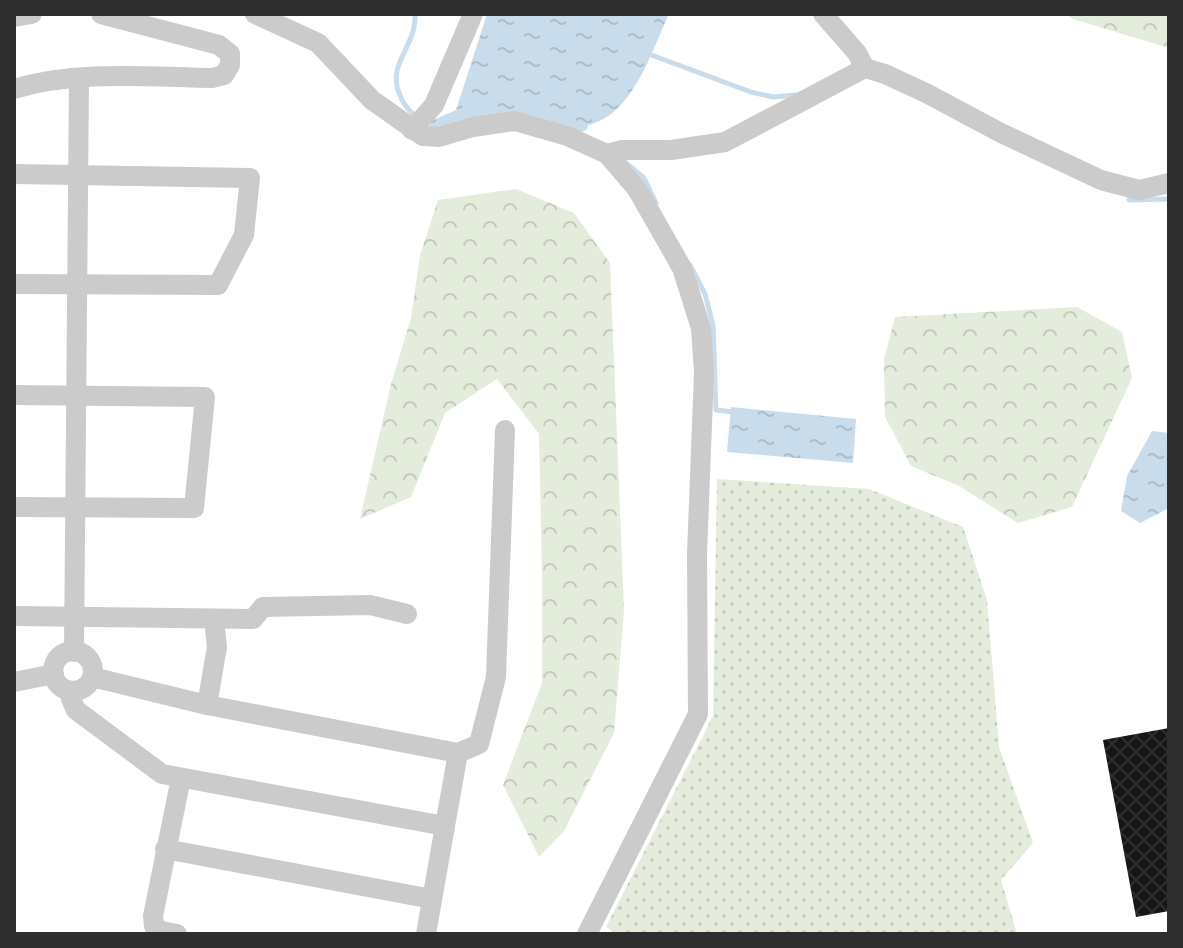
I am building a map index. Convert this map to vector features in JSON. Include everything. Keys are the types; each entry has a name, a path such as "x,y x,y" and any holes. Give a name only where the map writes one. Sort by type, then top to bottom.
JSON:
{"street":[{"path":"14,17 32,14"},
{"path":"14,89 39,81 79,78 212,78 224,75 230,65 230,54 219,45 101,14"},
{"path":"255,14 318,43 372,100 418,123 423,136 439,137 473,127 515,121 567,136 607,154 637,189 682,268 701,328 704,372 697,554 698,714 587,934"},
{"path":"418,123 434,105 473,14"},
{"path":"823,14 857,53 865,68"},
{"path":"607,154 622,150 671,150 725,142 865,68 926,93 1001,133 1101,180 1139,190 1169,183"},
{"path":"74,652 79,78"},
{"path":"14,174 250,178 244,235 218,285 14,284"},
{"path":"14,395 205,397 194,508 14,507"},
{"path":"92,677 207,705 458,753 479,744 496,677 505,430"},
{"path":"14,616 253,619 263,607 370,605 407,614"},
{"path":"207,705 217,647 214,619"},
{"path":"74,652 89,660 92,677 81,689 71,691 59,685 53,668 59,658 74,652"},
{"path":"14,682 54,674"},
{"path":"71,691 76,710 162,774 445,826"},
{"path":"426,934 458,753"},
{"path":"177,934 161,931 154,926 153,916 181,778"},
{"path":"165,849 432,899"}],"green space":[{"path":"1066,14 1169,14 1169,48 1073,19"},
{"path":"516,189 574,213 610,263 624,610 614,733 564,831 539,857 503,785 542,683 539,434 497,379 445,413 411,497 360,519 391,384 411,318 420,255 438,200"},
{"path":"1077,307 1122,332 1132,378 1072,507 1018,523 959,486 911,466 885,417 884,359 895,317"},
{"path":"717,479 869,489 963,527 987,600 999,747 1033,843 1001,880 1017,934 617,934 606,927 713,716"}],"water":[{"path":"487,14 669,14 629,96 604,119 588,125 582,132 513,115 429,132 431,121 456,110"},
{"path":"731,407 856,419 853,463 727,452"},
{"path":"1152,431 1169,433 1169,508 1140,523 1121,511 1127,476"}],"building":[{"path":"1169,728 1169,911 1136,917 1103,740"}],"waterway":[{"path":"415,14 412,36 399,63 396,82 404,104 418,118"},
{"path":"646,53 751,92 773,97 796,95"},
{"path":"625,162 644,178 656,203"},
{"path":"1129,200 1169,199"},
{"path":"690,265 705,294 713,325 716,410 733,412"}]}
